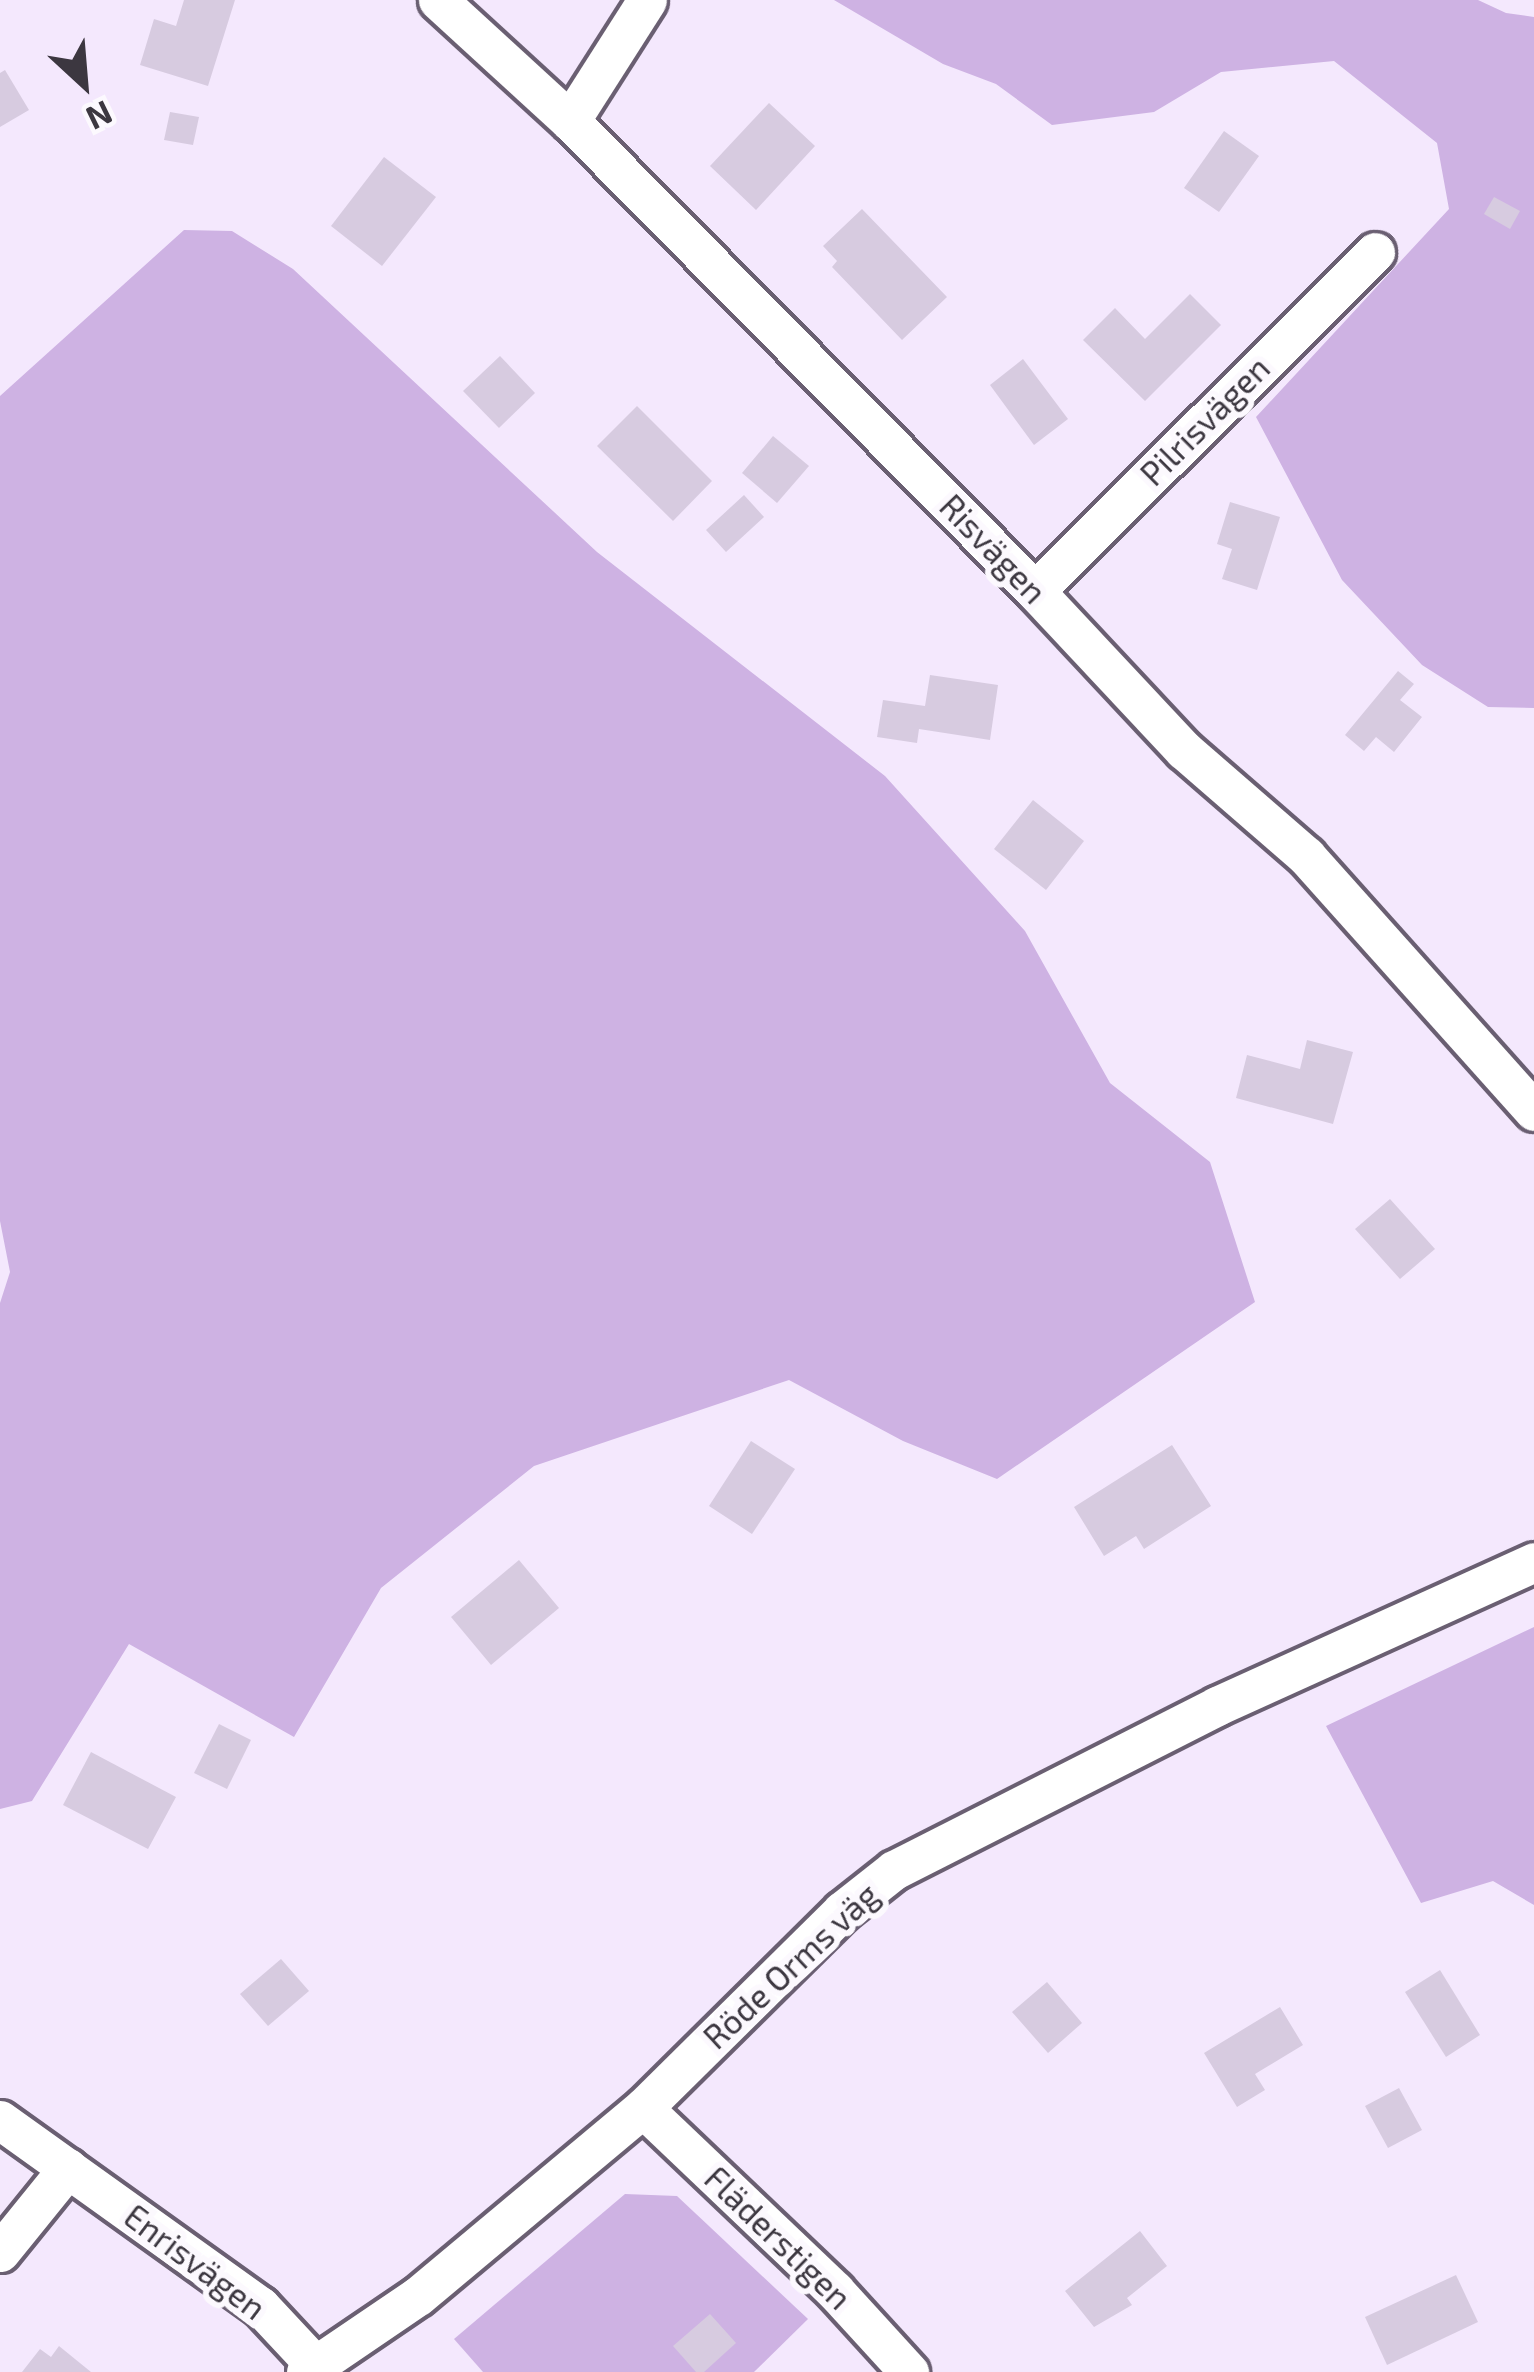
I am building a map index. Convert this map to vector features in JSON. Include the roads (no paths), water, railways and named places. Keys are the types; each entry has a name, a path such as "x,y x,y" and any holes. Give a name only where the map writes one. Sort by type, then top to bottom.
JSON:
{"street":[{"name":"Risvägen","path":"438,0 570,121 1035,591 1184,750 1306,856 1529,1098"},
{"path":"570,121 647,0"},
{"name":"Pilrisvägen","path":"1035,591 1375,252"},
{"name":"Röde Orms väg","path":"310,2368 418,2296 643,2108 842,1911 894,1870 1216,1706 1534,1562"},
{"name":"Fläderstigen","path":"643,2108 835,2290 909,2372"},
{"name":"Enrisvägen","path":"0,2120 260,2306 310,2368"},
{"path":"0,2252 68,2168"}]}
